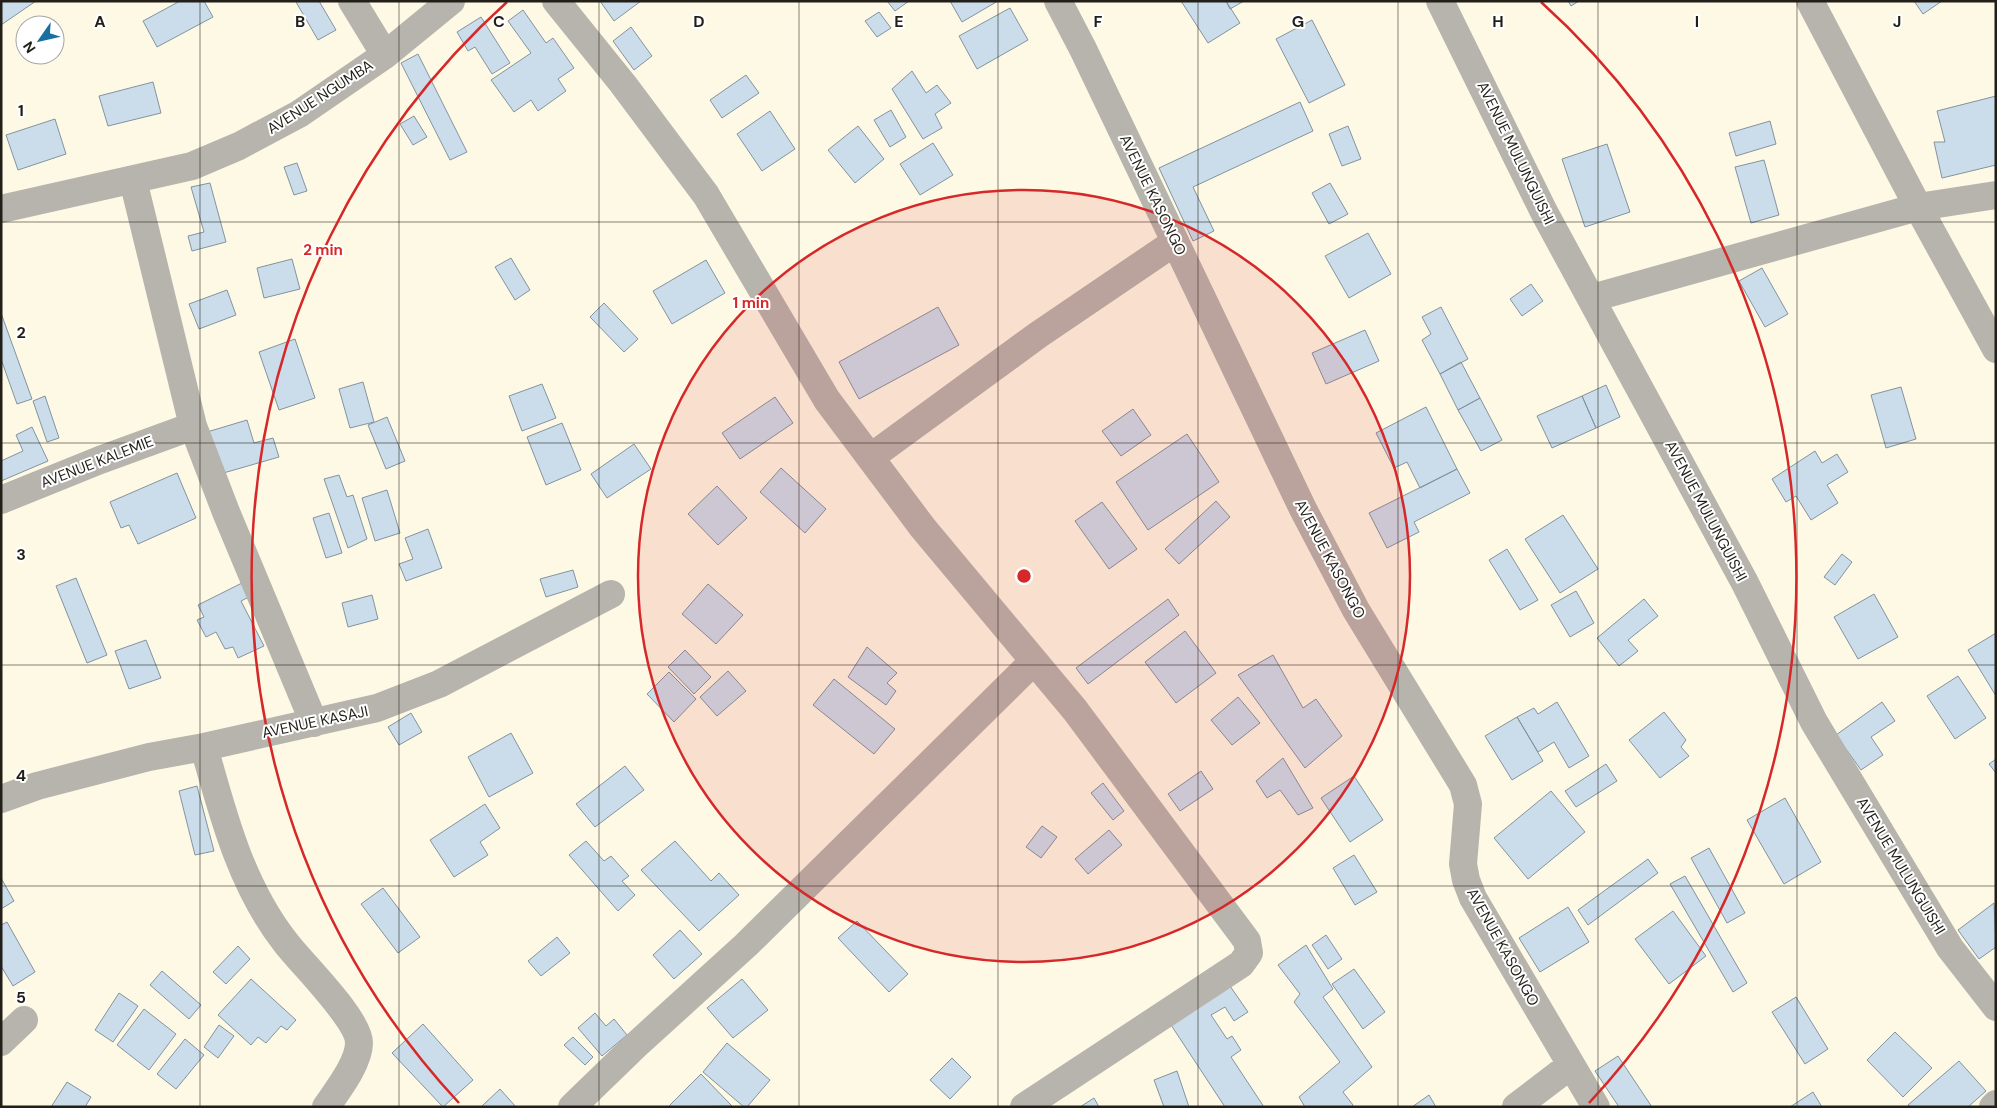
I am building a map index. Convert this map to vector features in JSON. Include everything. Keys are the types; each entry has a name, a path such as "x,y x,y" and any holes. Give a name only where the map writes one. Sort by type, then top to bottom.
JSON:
{"street":[{"path":"352,1 385,55"},
{"name":"AVENUE NGUMBA","path":"1,209 192,166 239,146 299,114 385,55 451,1"},
{"path":"556,1 629,91 706,195 827,400 923,528 1075,710 1247,941 1249,953 1240,964 1024,1107"},
{"name":"AVENUE KASONGO","path":"1058,1 1083,49 1303,509 1356,610 1463,785 1468,804 1463,864 1466,880 1473,898 1596,1107"},
{"name":"AVENUE MULUNGUISHI","path":"1440,1 1544,212 1745,583 1814,722 1950,948 1996,1007"},
{"path":"1810,1 1918,207 1996,349"},
{"path":"133,180 193,426 230,521 314,723"},
{"path":"1592,298 1918,207 1996,195"},
{"path":"871,457 1038,335 1175,242"},
{"name":"AVENUE KALEMIE","path":"1,500 92,463 193,426"},
{"name":"AVENUE KASAJI","path":"1,799 37,786 140,759 204,747 378,708 439,684 611,594"},
{"path":"572,1107 635,1046 760,932 1034,662"},
{"path":"204,747 238,859 260,904 285,942 346,1012 356,1029 359,1043 356,1060 331,1105"},
{"path":"1,1042 24,1020"},
{"path":"1516,1107 1571,1065"}],"building":[{"path":"1,1 36,1 15,15 1,25"},
{"path":"180,1 204,1 213,17 157,47 143,21"},
{"path":"319,1 336,30 318,40 296,2"},
{"path":"600,1 641,1 614,21"},
{"path":"887,1 909,1 895,11"},
{"path":"950,1 998,1 962,22"},
{"path":"1181,1 1226,1 1240,23 1208,43"},
{"path":"1226,1 1244,1 1230,9"},
{"path":"1568,1 1579,1 1571,6"},
{"path":"1914,1 1942,1 1923,14"},
{"path":"1010,8 1028,40 977,69 959,36"},
{"path":"523,10 546,43 553,38 574,68 558,79 566,91 538,111 531,100 514,112 491,80 531,53 508,21"},
{"path":"879,12 891,28 877,37 865,21"},
{"path":"481,17 510,63 492,74 475,47 468,51 457,32"},
{"path":"1312,20 1345,85 1309,103 1276,39"},
{"path":"631,27 652,56 634,70 613,41"},
{"path":"418,54 467,152 450,160 401,63"},
{"path":"912,71 926,93 937,85 951,103 935,114 942,128 923,139 892,89"},
{"path":"746,75 759,93 722,118 710,100"},
{"path":"153,82 161,113 108,126 99,96"},
{"path":"1996,96 1996,165 1942,178 1934,142 1945,142 1937,111"},
{"path":"1300,102 1313,131 1193,187 1214,231 1193,241 1159,168"},
{"path":"891,110 906,137 890,147 874,120"},
{"path":"770,111 795,149 762,171 737,134"},
{"path":"414,116 427,137 413,145 400,124"},
{"path":"55,119 66,154 18,170 6,135"},
{"path":"1770,121 1776,144 1736,156 1729,133"},
{"path":"858,126 884,159 855,183 828,150"},
{"path":"1348,126 1361,159 1342,166 1329,134"},
{"path":"933,143 953,175 920,195 900,164"},
{"path":"1607,144 1630,212 1585,227 1562,159"},
{"path":"1764,160 1779,215 1751,223 1735,167"},
{"path":"297,163 307,191 294,195 284,167"},
{"path":"210,183 226,242 192,251 188,236 204,232 191,187"},
{"path":"1330,183 1348,214 1329,224 1312,193"},
{"path":"1368,233 1391,274 1349,298 1325,256"},
{"path":"511,258 530,290 515,300 495,267"},
{"path":"292,259 300,289 264,298 257,268"},
{"path":"706,260 725,293 672,324 653,291"},
{"path":"1762,268 1788,314 1765,327 1739,281"},
{"path":"1531,284 1543,301 1522,316 1510,299"},
{"path":"227,290 236,315 199,329 189,304"},
{"path":"604,303 638,339 624,352 590,317"},
{"path":"938,307 959,345 859,399 839,362"},
{"path":"1441,307 1468,359 1440,374 1422,340 1431,334 1422,317"},
{"path":"1,313 32,399 17,404 1,359"},
{"path":"1365,330 1379,361 1326,384 1312,353"},
{"path":"295,339 315,398 279,410 259,352"},
{"path":"1461,362 1480,398 1458,410 1440,374"},
{"path":"363,382 374,422 350,428 339,389"},
{"path":"542,384 556,418 522,431 509,396"},
{"path":"1606,385 1620,417 1596,428 1582,396"},
{"path":"1901,387 1916,439 1886,448 1871,395"},
{"path":"45,396 59,438 47,442 33,401"},
{"path":"1582,396 1596,428 1552,448 1537,416"},
{"path":"775,397 793,423 740,459 722,433"},
{"path":"1480,398 1502,440 1481,451 1458,410"},
{"path":"1426,407 1457,469 1420,488 1407,462 1394,468 1376,433"},
{"path":"1133,409 1151,435 1121,456 1102,431"},
{"path":"387,417 405,461 386,469 368,425"},
{"path":"247,420 254,443 273,438 279,457 220,474 207,432"},
{"path":"562,423 581,470 546,485 527,437"},
{"path":"32,427 48,461 1,481 1,461 23,451 16,435"},
{"path":"1187,434 1219,482 1148,530 1116,482"},
{"path":"634,444 651,469 607,498 591,474"},
{"path":"1815,451 1822,463 1837,454 1848,472 1827,485 1838,503 1811,520 1796,496 1786,502 1772,479"},
{"path":"781,468 826,509 805,533 760,492"},
{"path":"1457,469 1470,493 1414,522 1419,532 1387,548 1369,513"},
{"path":"177,473 196,518 138,544 129,525 121,528 110,502"},
{"path":"339,475 347,497 353,495 367,539 348,548 324,479"},
{"path":"717,486 747,518 718,545 688,514"},
{"path":"387,490 400,533 375,541 362,498"},
{"path":"1216,501 1230,517 1179,564 1165,549"},
{"path":"1102,502 1137,549 1109,569 1075,521"},
{"path":"329,513 342,553 326,558 313,518"},
{"path":"1563,515 1598,569 1560,593 1525,539"},
{"path":"428,529 442,568 406,581 399,564 413,559 405,538"},
{"path":"1507,549 1538,600 1520,610 1489,560"},
{"path":"1842,554 1852,562 1835,585 1824,577"},
{"path":"573,570 578,587 546,597 540,579"},
{"path":"76,578 107,655 87,663 56,586"},
{"path":"242,583 249,597 241,601 264,646 238,658 233,647 225,649 216,632 206,637 197,620 204,617 198,605"},
{"path":"708,584 743,615 716,644 682,614"},
{"path":"1576,591 1594,623 1570,637 1551,605"},
{"path":"1874,594 1898,637 1858,659 1834,617"},
{"path":"372,595 378,619 348,627 342,603"},
{"path":"1168,599 1179,615 1088,684 1076,668"},
{"path":"1644,599 1658,616 1628,640 1638,651 1619,666 1597,638"},
{"path":"1185,631 1216,673 1176,703 1145,662"},
{"path":"1996,633 1996,696 1968,650"},
{"path":"146,640 161,678 129,689 115,651"},
{"path":"867,647 897,673 887,683 896,691 886,705 848,677"},
{"path":"685,650 711,677 694,694 668,667"},
{"path":"1273,655 1303,708 1316,699 1342,736 1305,768 1238,675"},
{"path":"728,671 746,691 717,716 700,697"},
{"path":"669,672 696,699 674,722 647,694"},
{"path":"1958,676 1986,718 1955,739 1927,696"},
{"path":"834,679 895,729 874,754 813,705"},
{"path":"1238,697 1260,723 1232,745 1211,720"},
{"path":"1557,702 1589,756 1569,768 1554,742 1538,752 1517,717 1534,708 1538,714"},
{"path":"1882,702 1895,721 1871,737 1883,755 1861,770 1836,735"},
{"path":"1664,712 1686,740 1681,747 1689,756 1660,778 1629,740"},
{"path":"411,713 422,732 399,745 388,727"},
{"path":"1517,717 1543,761 1512,780 1485,736"},
{"path":"511,733 533,773 489,797 468,757"},
{"path":"1283,758 1313,808 1298,815 1280,790 1267,798 1256,781"},
{"path":"1996,759 1996,773 1989,764"},
{"path":"1606,764 1617,781 1576,807 1565,791"},
{"path":"625,766 644,790 595,827 576,804"},
{"path":"1201,771 1213,789 1180,811 1168,794"},
{"path":"1354,776 1383,820 1350,842 1321,798"},
{"path":"1103,783 1124,811 1113,820 1091,793"},
{"path":"197,786 214,851 195,855 179,791"},
{"path":"1551,791 1585,832 1528,879 1494,838"},
{"path":"1785,798 1821,862 1784,884 1747,820"},
{"path":"485,804 500,828 480,842 488,855 454,877 430,840"},
{"path":"1042,826 1057,837 1041,858 1026,847"},
{"path":"1109,830 1122,845 1088,874 1075,859"},
{"path":"586,841 604,861 611,856 629,876 622,881 635,895 618,911 569,855"},
{"path":"675,841 711,881 719,873 739,895 699,931 641,870"},
{"path":"1709,848 1745,913 1727,923 1691,858"},
{"path":"1354,855 1377,892 1355,905 1333,868"},
{"path":"1648,859 1658,873 1588,925 1578,910"},
{"path":"1685,876 1747,983 1733,992 1670,884"},
{"path":"1,878 14,901 1,909"},
{"path":"383,888 420,937 398,953 361,904"},
{"path":"1994,903 1996,947 1979,959 1958,930"},
{"path":"1568,907 1589,942 1540,972 1519,938"},
{"path":"1673,911 1706,956 1669,984 1635,939"},
{"path":"857,921 908,974 889,992 838,938"},
{"path":"7,922 35,972 13,986 1,966 1,925"},
{"path":"680,930 702,954 674,979 653,955"},
{"path":"1326,935 1342,959 1328,969 1312,945"},
{"path":"557,937 570,953 541,976 528,961"},
{"path":"1306,945 1333,989 1323,997 1372,1067 1343,1092 1353,1105 1352,1107 1305,1107 1299,1097 1340,1062 1294,1002 1300,994 1278,965"},
{"path":"238,946 250,959 226,984 213,972"},
{"path":"1354,969 1385,1012 1363,1029 1332,984"},
{"path":"162,971 201,1005 189,1019 150,985"},
{"path":"251,979 296,1020 287,1030 281,1026 266,1043 258,1037 251,1045 218,1015"},
{"path":"742,979 768,1010 733,1038 707,1008"},
{"path":"1230,986 1248,1012 1234,1021 1225,1007 1211,1015 1227,1039 1232,1036 1241,1050 1231,1057 1264,1107 1225,1107 1171,1025"},
{"path":"119,993 138,1006 113,1042 95,1030"},
{"path":"1796,997 1828,1049 1805,1064 1772,1012"},
{"path":"144,1009 176,1034 149,1070 117,1045"},
{"path":"595,1013 606,1026 614,1019 627,1035 602,1056 578,1028"},
{"path":"423,1024 473,1080 443,1107 392,1053"},
{"path":"219,1025 234,1036 218,1058 204,1047"},
{"path":"1895,1032 1932,1068 1903,1097 1867,1060"},
{"path":"573,1037 593,1057 585,1065 564,1045"},
{"path":"185,1039 204,1055 176,1089 157,1074"},
{"path":"727,1043 770,1080 747,1107 744,1107 703,1072"},
{"path":"1618,1056 1652,1107 1619,1107 1595,1071"},
{"path":"952,1058 971,1077 950,1099 930,1080"},
{"path":"1959,1061 1986,1091 1968,1107 1910,1107 1908,1105"},
{"path":"1177,1071 1189,1107 1164,1107 1154,1080"},
{"path":"701,1074 732,1106 668,1107"},
{"path":"67,1082 91,1097 85,1107 51,1107"},
{"path":"500,1089 516,1107 481,1107"},
{"path":"1813,1092 1822,1107 1790,1107"},
{"path":"1429,1095 1436,1107 1412,1107"},
{"path":"1094,1098 1099,1107 1080,1107"}]}
